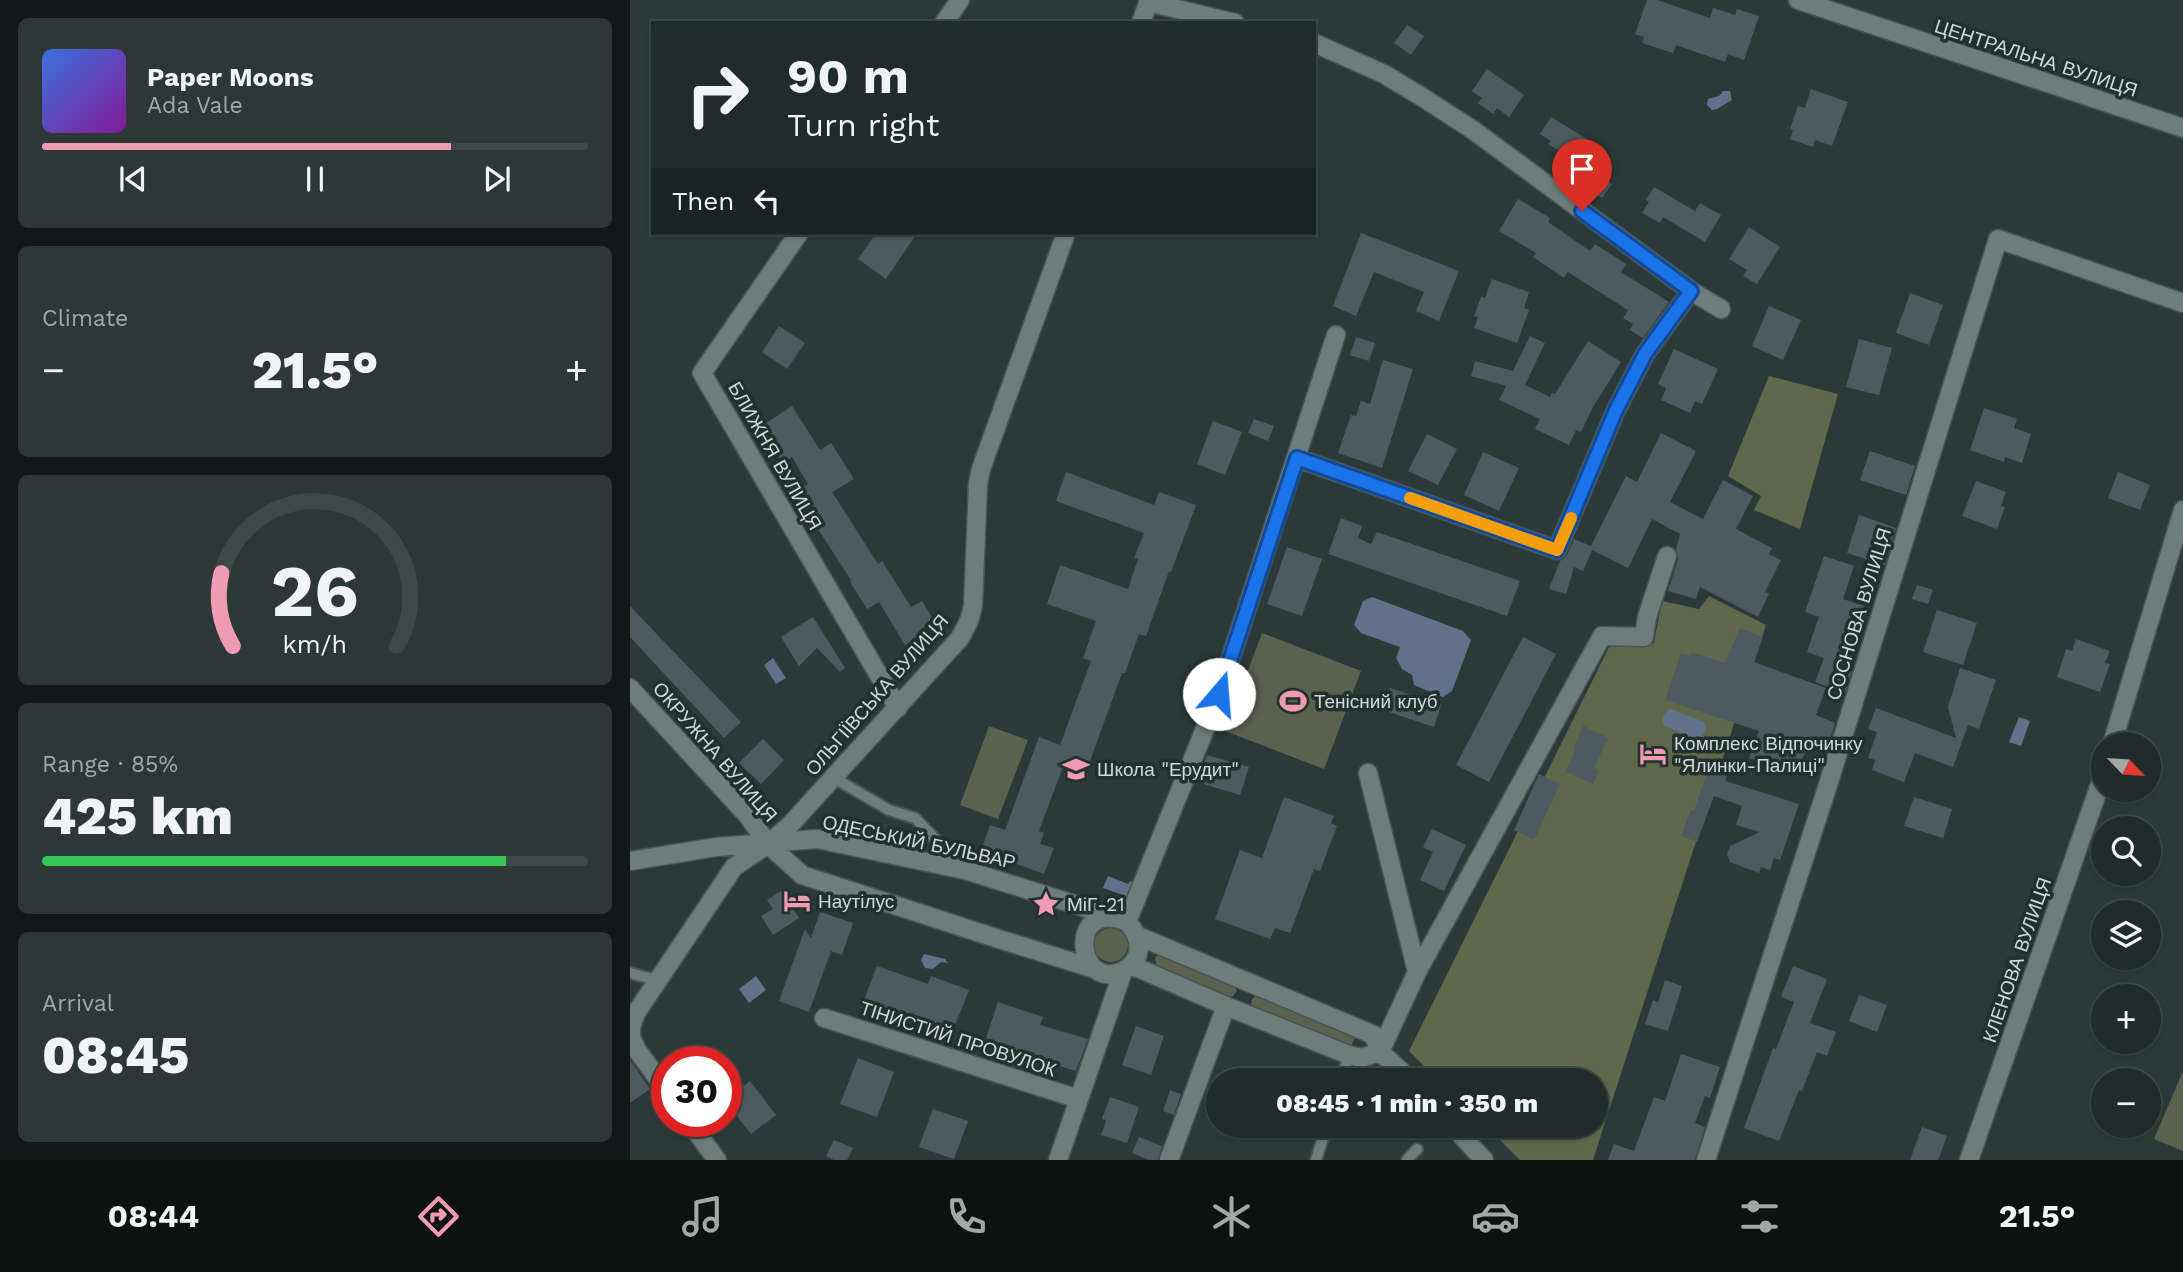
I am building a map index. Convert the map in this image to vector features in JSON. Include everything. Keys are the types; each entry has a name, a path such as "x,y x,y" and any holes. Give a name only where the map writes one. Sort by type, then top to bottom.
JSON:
{"street":[{"path":"945,21 960,0"},
{"name":"ЦЕНТРАЛЬНА ВУЛИЦЯ","path":"1798,0 2183,128"},
{"path":"1142,21 1149,1 1227,21"},
{"path":"1316,44 1384,74 1462,123 1691,291 1721,309"},
{"name":"БЛИЖНЯ ВУЛИЦЯ","path":"798,235 702,373 898,708"},
{"name":"ОЛЬГІЇВСЬКА ВУЛИЦЯ","path":"651,1069 631,1037 636,1013 734,867 790,825 960,638 969,621 973,606 978,484 981,469 1065,235"},
{"name":"СОСНОВА ВУЛИЦЯ","path":"1706,1160 1827,788 1998,239 2183,303"},
{"path":"1297,458 1557,550 1616,410 1645,354 1691,291"},
{"path":"1120,924 1219,694 1336,335"},
{"path":"2116,732 2183,510"},
{"path":"1130,964 1349,1055 1362,1058 1380,1052 1417,972 1602,636 1644,637 1647,617 1667,556"},
{"name":"ОКРУЖНА ВУЛИЦЯ","path":"630,688 748,816 768,844"},
{"path":"1368,773 1417,972"},
{"name":"КЛЕНОВА ВУЛИЦЯ","path":"1969,1160 2094,802"},
{"name":"ОДЕСЬКИЙ БУЛЬВАР","path":"630,860 716,847 817,839 965,870 1120,924 1374,1035 1380,1052 1398,1068"},
{"path":"768,844 802,874 989,936 1113,973 1130,964"},
{"path":"1058,1160 1139,943 1120,924 1090,926 1084,937 1083,948 1091,965"},
{"path":"1169,1160 1226,1006"},
{"name":"ТІНИСТИЙ ПРОВУЛОК","path":"824,1018 1079,1099"},
{"path":"700,1137 717,1160"},
{"path":"1464,1138 1484,1160"}],"lane":[{"path":"834,778 888,810 915,818 965,870"},
{"path":"630,973 657,980"},
{"path":"1345,1068 1349,1055"},
{"path":"1316,1160 1323,1138"},
{"path":"1406,1160 1417,1149"}],"green space":[{"path":"1769,376 1838,394 1800,529 1754,510 1761,496 1728,476"},
{"path":"1709,596 1766,625 1608,1114 1608,1068 1426,1068 1409,1051 1609,647 1654,643 1662,601 1699,609"},
{"name":"Тенісний клуб","path":"1262,633 1361,671 1324,769 1225,731"},
{"path":"989,726 1028,740 998,819 960,805"},
{"path":"1111,928 1123,933 1128,945 1123,957 1111,962 1099,957 1094,945 1099,933"},
{"path":"1165,955 1234,984 1237,991 1226,998 1159,970 1156,956"},
{"path":"1257,995 1356,1036 1349,1050 1256,1013 1251,1006 1252,999"},
{"path":"2183,1071 2183,1151 2154,1139 2161,1138 2161,1123"},
{"path":"1498,1138 1600,1138 1593,1160 1520,1160"}],"water":[{"path":"1723,91 1730,91 1732,100 1712,110 1707,105 1708,99 1719,96"},
{"path":"1372,597 1463,631 1471,640 1452,691 1443,697 1414,685 1412,675 1402,669 1396,658 1400,647 1361,633 1354,625 1363,601"},
{"path":"773,658 786,678 776,684 764,665"},
{"path":"1671,709 1704,722 1705,730 1702,736 1698,739 1664,726 1663,716"},
{"path":"2019,717 2030,721 2021,746 2009,742"},
{"path":"1108,876 1128,884 1130,881 1134,882 1129,897 1103,888"},
{"path":"924,954 945,959 948,963 941,962 933,969 925,968 921,960"},
{"path":"756,976 766,990 749,1003 739,989"}],"building":[{"path":"1647,0 1657,0 1710,18 1713,8 1735,15 1737,9 1759,16 1744,60 1728,54 1725,62 1676,45 1673,53 1642,43 1644,37 1635,34"},
{"path":"1407,25 1424,36 1411,55 1394,43"},
{"path":"1487,69 1524,95 1509,117 1497,108 1493,114 1478,103 1482,98 1472,91"},
{"path":"1811,89 1848,102 1832,146 1815,140 1813,147 1790,139 1793,130 1790,129 1798,106 1805,108"},
{"path":"1551,117 1587,139 1576,156 1563,148 1561,152 1548,144 1551,141 1540,134"},
{"path":"1598,174 1612,184 1602,198 1588,189"},
{"path":"1654,187 1695,211 1700,203 1721,215 1705,242 1663,217 1660,223 1642,213"},
{"path":"1518,199 1550,218 1548,222 1590,251 1595,244 1626,264 1621,272 1669,302 1643,338 1630,330 1633,324 1623,318 1628,310 1568,272 1564,278 1533,257 1536,253 1499,231"},
{"path":"1749,227 1780,247 1757,284 1743,276 1747,270 1729,259"},
{"path":"1361,233 1459,271 1439,321 1416,311 1424,292 1374,272 1356,316 1333,306"},
{"path":"875,235 916,235 886,279 858,259"},
{"path":"1492,279 1529,292 1524,308 1529,310 1517,343 1474,328 1478,317 1474,316"},
{"path":"1910,293 1943,305 1929,345 1896,333"},
{"path":"1769,306 1801,320 1783,360 1752,346"},
{"path":"779,326 805,343 787,369 762,352"},
{"path":"1530,336 1545,343 1525,385 1550,397 1552,393 1555,394 1588,341 1621,362 1581,432 1576,430 1569,445 1535,429 1540,419 1499,400 1506,386 1471,376 1475,361 1513,371"},
{"path":"1356,337 1375,343 1369,361 1350,355"},
{"path":"1859,339 1892,348 1879,395 1846,387"},
{"path":"1674,349 1718,369 1702,404 1695,401 1690,413 1661,400 1666,388 1658,384"},
{"path":"1383,360 1413,369 1382,468 1338,453 1351,415 1356,416 1361,401 1370,404"},
{"path":"792,406 820,450 831,443 854,479 832,492 878,564 882,561 911,607 922,601 937,625 905,645 879,602 867,609 818,529 821,527 798,491 808,484 792,457 783,463 769,441 763,445 754,431"},
{"path":"1984,408 2017,419 2014,428 2031,434 2022,463 2005,457 2004,462 1970,450"},
{"path":"1254,419 1274,426 1268,441 1248,433"},
{"path":"1213,421 1242,432 1225,475 1197,464"},
{"path":"1661,433 1696,451 1670,502 1703,519 1723,480 1753,496 1736,529 1772,548 1769,554 1781,560 1765,592 1769,594 1758,617 1700,587 1696,599 1668,591 1678,560 1676,549 1680,534 1652,519 1628,568 1592,550 1583,571 1574,567 1566,594 1549,589 1560,561 1567,555 1574,539 1591,546 1626,476 1637,482"},
{"path":"1427,434 1457,449 1438,485 1408,471"},
{"path":"1870,451 1915,466 1906,495 1860,480"},
{"path":"1483,452 1519,468 1499,511 1464,495"},
{"path":"1066,472 1154,505 1159,492 1196,505 1146,636 1139,634 1125,673 1122,673 1086,772 1064,764 1039,831 1044,833 1040,844 1054,848 1044,874 981,851 990,825 1005,830 1039,737 1060,745 1091,661 1083,658 1096,621 1047,604 1060,565 1128,589 1138,559 1134,558 1144,533 1056,501"},
{"path":"2118,472 2150,485 2140,510 2108,498"},
{"path":"1976,481 2006,492 2001,506 2005,507 1997,529 1962,516"},
{"path":"1859,515 1896,528 1885,565 1847,553"},
{"path":"1341,518 1362,526 1358,538 1371,544 1377,532 1520,581 1507,616 1328,554"},
{"path":"1287,547 1322,559 1302,616 1267,604"},
{"path":"1824,556 1854,566 1843,599 1864,606 1839,666 1852,671 1845,693 1815,682 1824,658 1807,652 1819,617 1805,612"},
{"path":"1917,585 1933,590 1928,604 1912,599"},
{"path":"630,606 741,722 724,738 630,637"},
{"path":"1937,610 1977,623 1963,665 1923,652"},
{"path":"813,617 845,668 840,672 817,648 799,666 781,637"},
{"path":"1740,628 1763,637 1754,662 1826,688 1816,715 1835,723 1826,753 1807,746 1797,774 1749,758 1759,731 1665,700 1681,653 1691,656 1692,652 1725,663"},
{"path":"1523,637 1556,654 1489,782 1456,765"},
{"path":"2076,639 2110,651 2105,663 2110,664 2100,692 2057,677 2066,649 2072,651"},
{"path":"1960,668 1996,680 1979,729 1968,725 1953,767 1915,753 1904,782 1872,770 1875,760 1868,758 1877,732 1868,729 1876,708 1956,738 1948,707"},
{"path":"1390,688 1441,705 1434,727 1383,710"},
{"path":"1583,726 1608,738 1594,768 1599,770 1593,784 1566,772"},
{"path":"763,739 784,760 761,784 739,763"},
{"path":"1207,755 1249,767 1240,795 1197,782"},
{"path":"1710,764 1728,771 1725,781 1799,804 1780,860 1774,858 1770,870 1761,867 1759,873 1730,862 1727,854 1730,846 1760,832 1736,825 1742,806 1714,796 1697,842 1681,836 1691,810 1694,811"},
{"path":"1539,774 1560,784 1534,840 1514,830"},
{"path":"1284,797 1334,816 1331,823 1337,826 1320,871 1314,869 1290,933 1275,928 1270,939 1215,919 1240,850 1262,858"},
{"path":"1914,797 1952,809 1943,838 1904,826"},
{"path":"1432,829 1466,845 1444,891 1420,880 1433,852 1423,847"},
{"path":"781,891 799,918 773,935 761,916 773,909 767,900"},
{"path":"820,912 853,923 842,955 831,951 809,1012 779,1001 805,929 811,938"},
{"path":"877,966 928,984 931,976 969,990 952,1033 893,1011 890,1019 861,1008"},
{"path":"1793,966 1827,979 1810,1023 1836,1032 1827,1056 1817,1052 1779,1141 1744,1128 1773,1048 1776,1049 1794,1002 1781,997"},
{"path":"1665,980 1682,986 1668,1031 1645,1024 1653,1000 1658,1002"},
{"path":"1859,995 1887,1005 1877,1032 1849,1021"},
{"path":"998,1002 1043,1017 1040,1025 1088,1039 1076,1071 1035,1059 1031,1072 1007,1064 1013,1048 986,1038"},
{"path":"1136,1026 1164,1036 1151,1075 1122,1065"},
{"path":"1681,1054 1720,1067 1710,1098 1705,1096 1695,1123 1705,1127 1695,1160 1608,1160 1614,1144 1634,1151 1654,1097 1665,1101"},
{"path":"858,1058 894,1072 877,1117 840,1104"},
{"path":"630,1060 650,1089 630,1103"},
{"path":"750,1081 776,1115 751,1134 742,1122 742,1087"},
{"path":"1170,1090 1181,1094 1174,1115 1163,1111"},
{"path":"1110,1097 1139,1107 1127,1143 1101,1135 1106,1120 1102,1119"},
{"path":"933,1109 968,1121 954,1159 919,1147"},
{"path":"1922,1127 1947,1136 1938,1160 1910,1160"},
{"path":"1139,1137 1162,1146 1158,1160 1149,1160 1132,1153"},
{"path":"834,1140 853,1148 847,1160 834,1160 826,1156"}],"slow traffic":[{"path":"1410,498 1557,550 1571,518"}],"place":[{"name":"Тенісний клуб","path":"1293,701"},
{"name":"Комплекс Відпочинку \"Ялинки-Палиці\"","path":"1653,754"},
{"name":"Школа \"Ерудит\"","path":"1076,769"},
{"name":"Наутілус","path":"797,901"},
{"name":"МіГ-21","path":"1046,904"}],"route":[{"path":"1219,694 1297,458 1557,550 1616,410 1645,354 1691,291 1582,211"}]}
